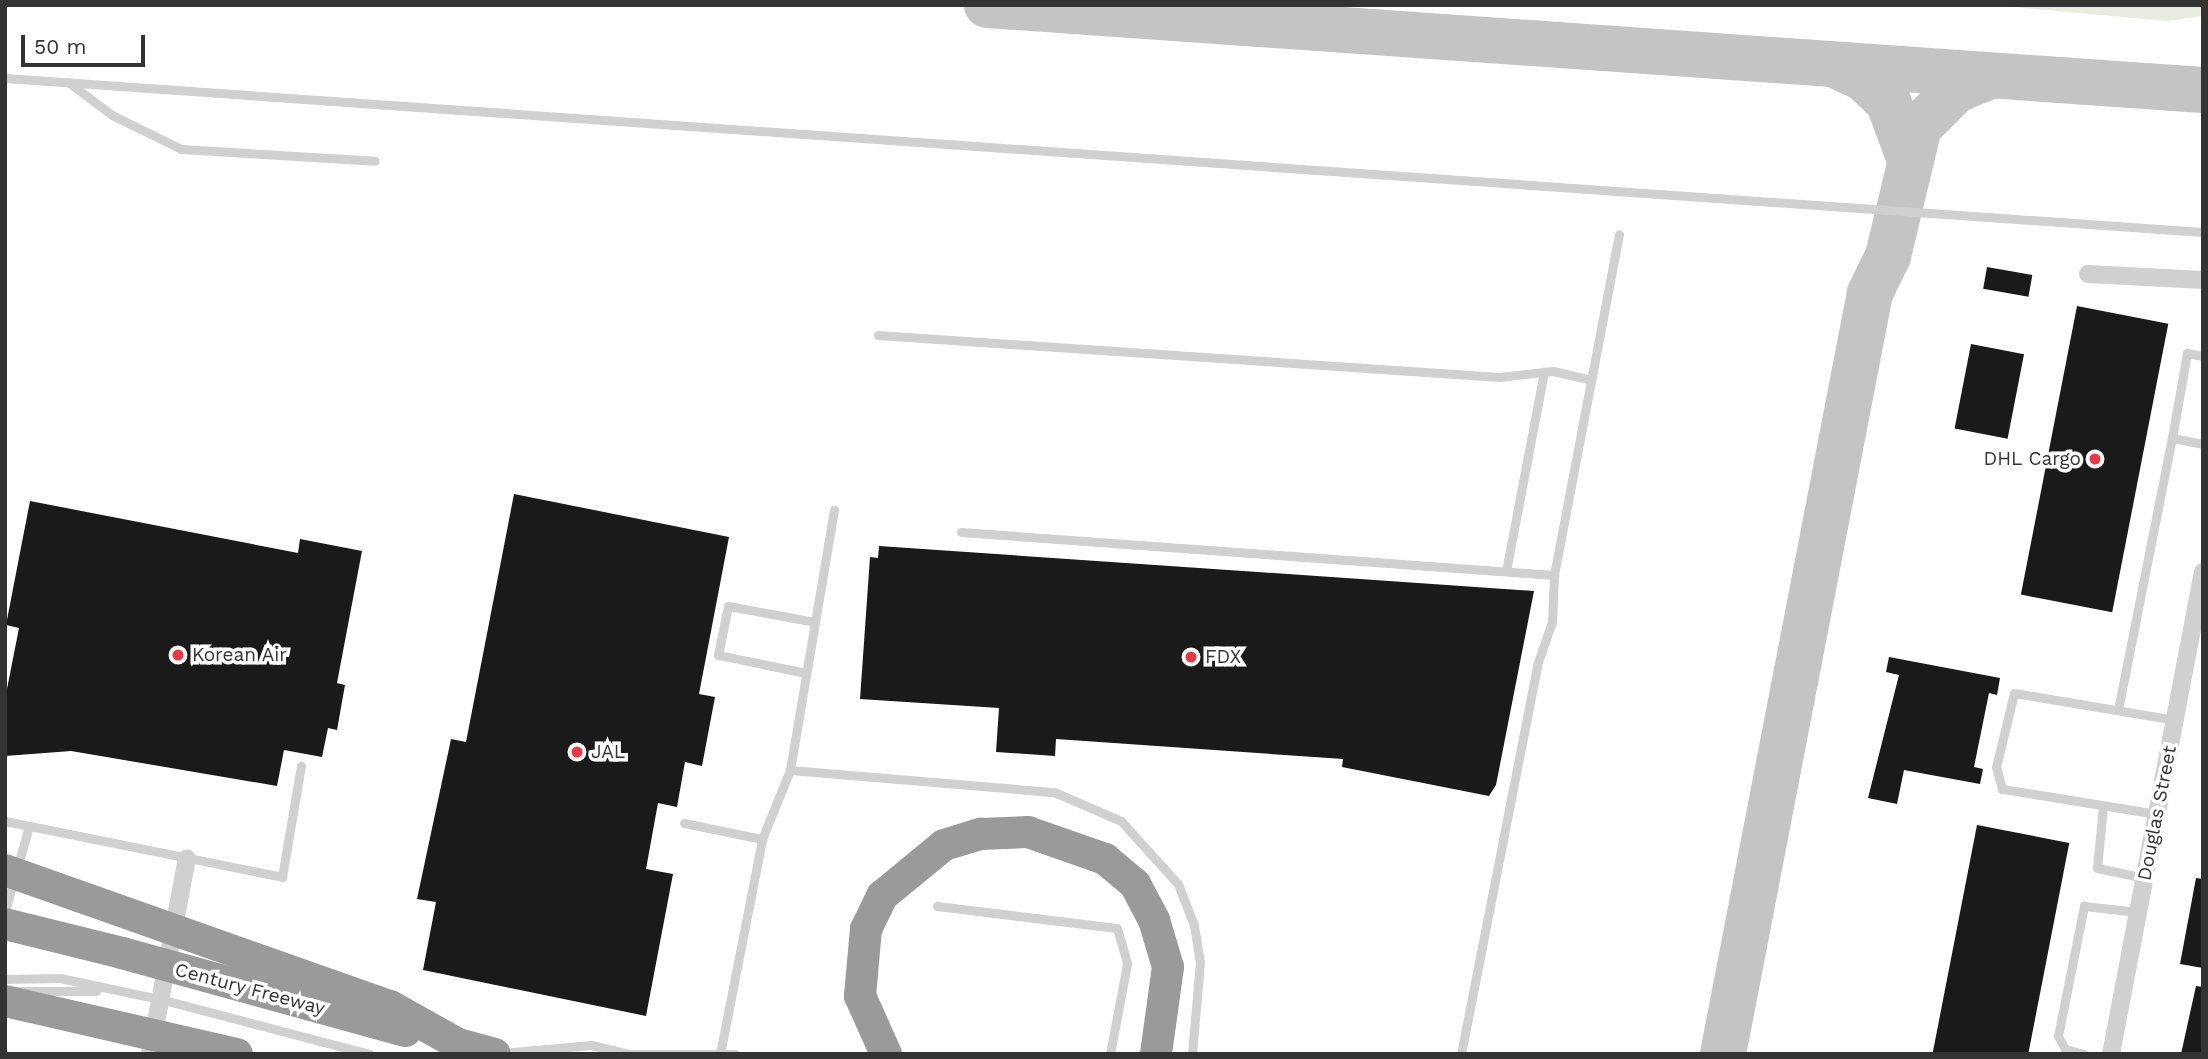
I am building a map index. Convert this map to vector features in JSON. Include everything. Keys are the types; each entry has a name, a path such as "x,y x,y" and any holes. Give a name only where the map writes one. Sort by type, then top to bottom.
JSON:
{"highway":[{"path":"886,1054 860,996 860,960 882,896 910,867 944,845 981,834 1028,832 1105,859 1135,884 1154,920 1168,967 1156,1054"},
{"path":"5,870 390,1006 458,1044"},
{"name":"Century Freeway","path":"5,924 496,1054"},
{"path":"5,1002 237,1054"}],"street":[{"path":"2088,274 2203,280"},
{"name":"Douglas Street","path":"2111,1054 2203,572"},
{"path":"150,1054 187,858"}],"lane":[{"path":"5,78 2203,232"},
{"path":"66,81 112,115 181,149 375,161"},
{"path":"1461,1054 1537,665 1552,622 1554,575 1619,234"},
{"path":"878,335 1500,377 1544,372 1591,380"},
{"path":"2118,710 2187,353 2203,356"},
{"path":"1507,571 1544,372"},
{"path":"2172,438 2203,444"},
{"path":"721,1052 762,839 790,771 834,510"},
{"path":"961,532 1554,575"},
{"path":"807,673 718,655 728,606 815,622"},
{"path":"2157,814 2002,789 1996,767 2014,693 2175,720"},
{"path":"5,821 282,877 301,766"},
{"path":"790,771 1054,792 1121,821 1178,884 1194,925 1200,962 1192,1054"},
{"path":"2103,806 2097,867 2145,878"},
{"path":"684,823 762,839"},
{"path":"5,911 30,826"},
{"path":"937,906 1112,924 1126,947 1110,1054"},
{"path":"2084,1054 2065,1049 2058,1036 2084,906 2138,912"},
{"path":"5,979 60,978 160,999 370,1054"},
{"path":"5,994 76,989 160,999"},
{"path":"496,1054 591,1045 626,1053 735,1054"}],"shaded area":[{"path":"1989,5 2203,5 2203,16 2167,21"}],"building":[{"path":"1987,267 2032,275 2028,297 1983,289"},
{"name":"DHL Cargo","path":"2077,306 2168,324 2112,612 2021,595"},
{"path":"1971,344 2024,354 2008,439 1955,428"},
{"name":"JAL","path":"514,494 729,537 699,694 715,697 702,766 685,762 677,807 658,803 646,869 673,874 646,1016 423,970 436,902 417,899 451,739 466,742"},
{"name":"Korean Air","path":"30,501 298,553 300,539 362,551 337,683 345,685 337,730 328,728 322,757 284,750 277,786 71,751 5,756 5,699 19,628 6,625"},
{"name":"FDX","path":"879,546 1534,591 1496,785 1489,796 1342,767 1343,759 1056,739 1055,756 996,752 999,708 860,699 870,557 878,558"},
{"path":"1889,657 2000,678 1997,695 1989,693 1974,767 1983,769 1980,784 1904,770 1897,804 1868,798 1899,675 1886,672"},
{"path":"1977,825 2069,843 2028,1054 1933,1054"},
{"path":"2196,878 2203,879 2203,968 2180,964"},
{"path":"2196,986 2203,987 2203,1054 2181,1054"}],"taxiway":[{"path":"987,5 2203,90"},
{"path":"1837,66 1863,78 1888,101 1910,160"},
{"path":"1723,1054 1870,293 1888,256 1919,127 1956,90 1991,76"}],"place":[{"name":"DHL Cargo","path":"2095,459"},
{"name":"Korean Air","path":"178,655"},
{"name":"FDX","path":"1191,657"},
{"name":"JAL","path":"577,752"}]}
